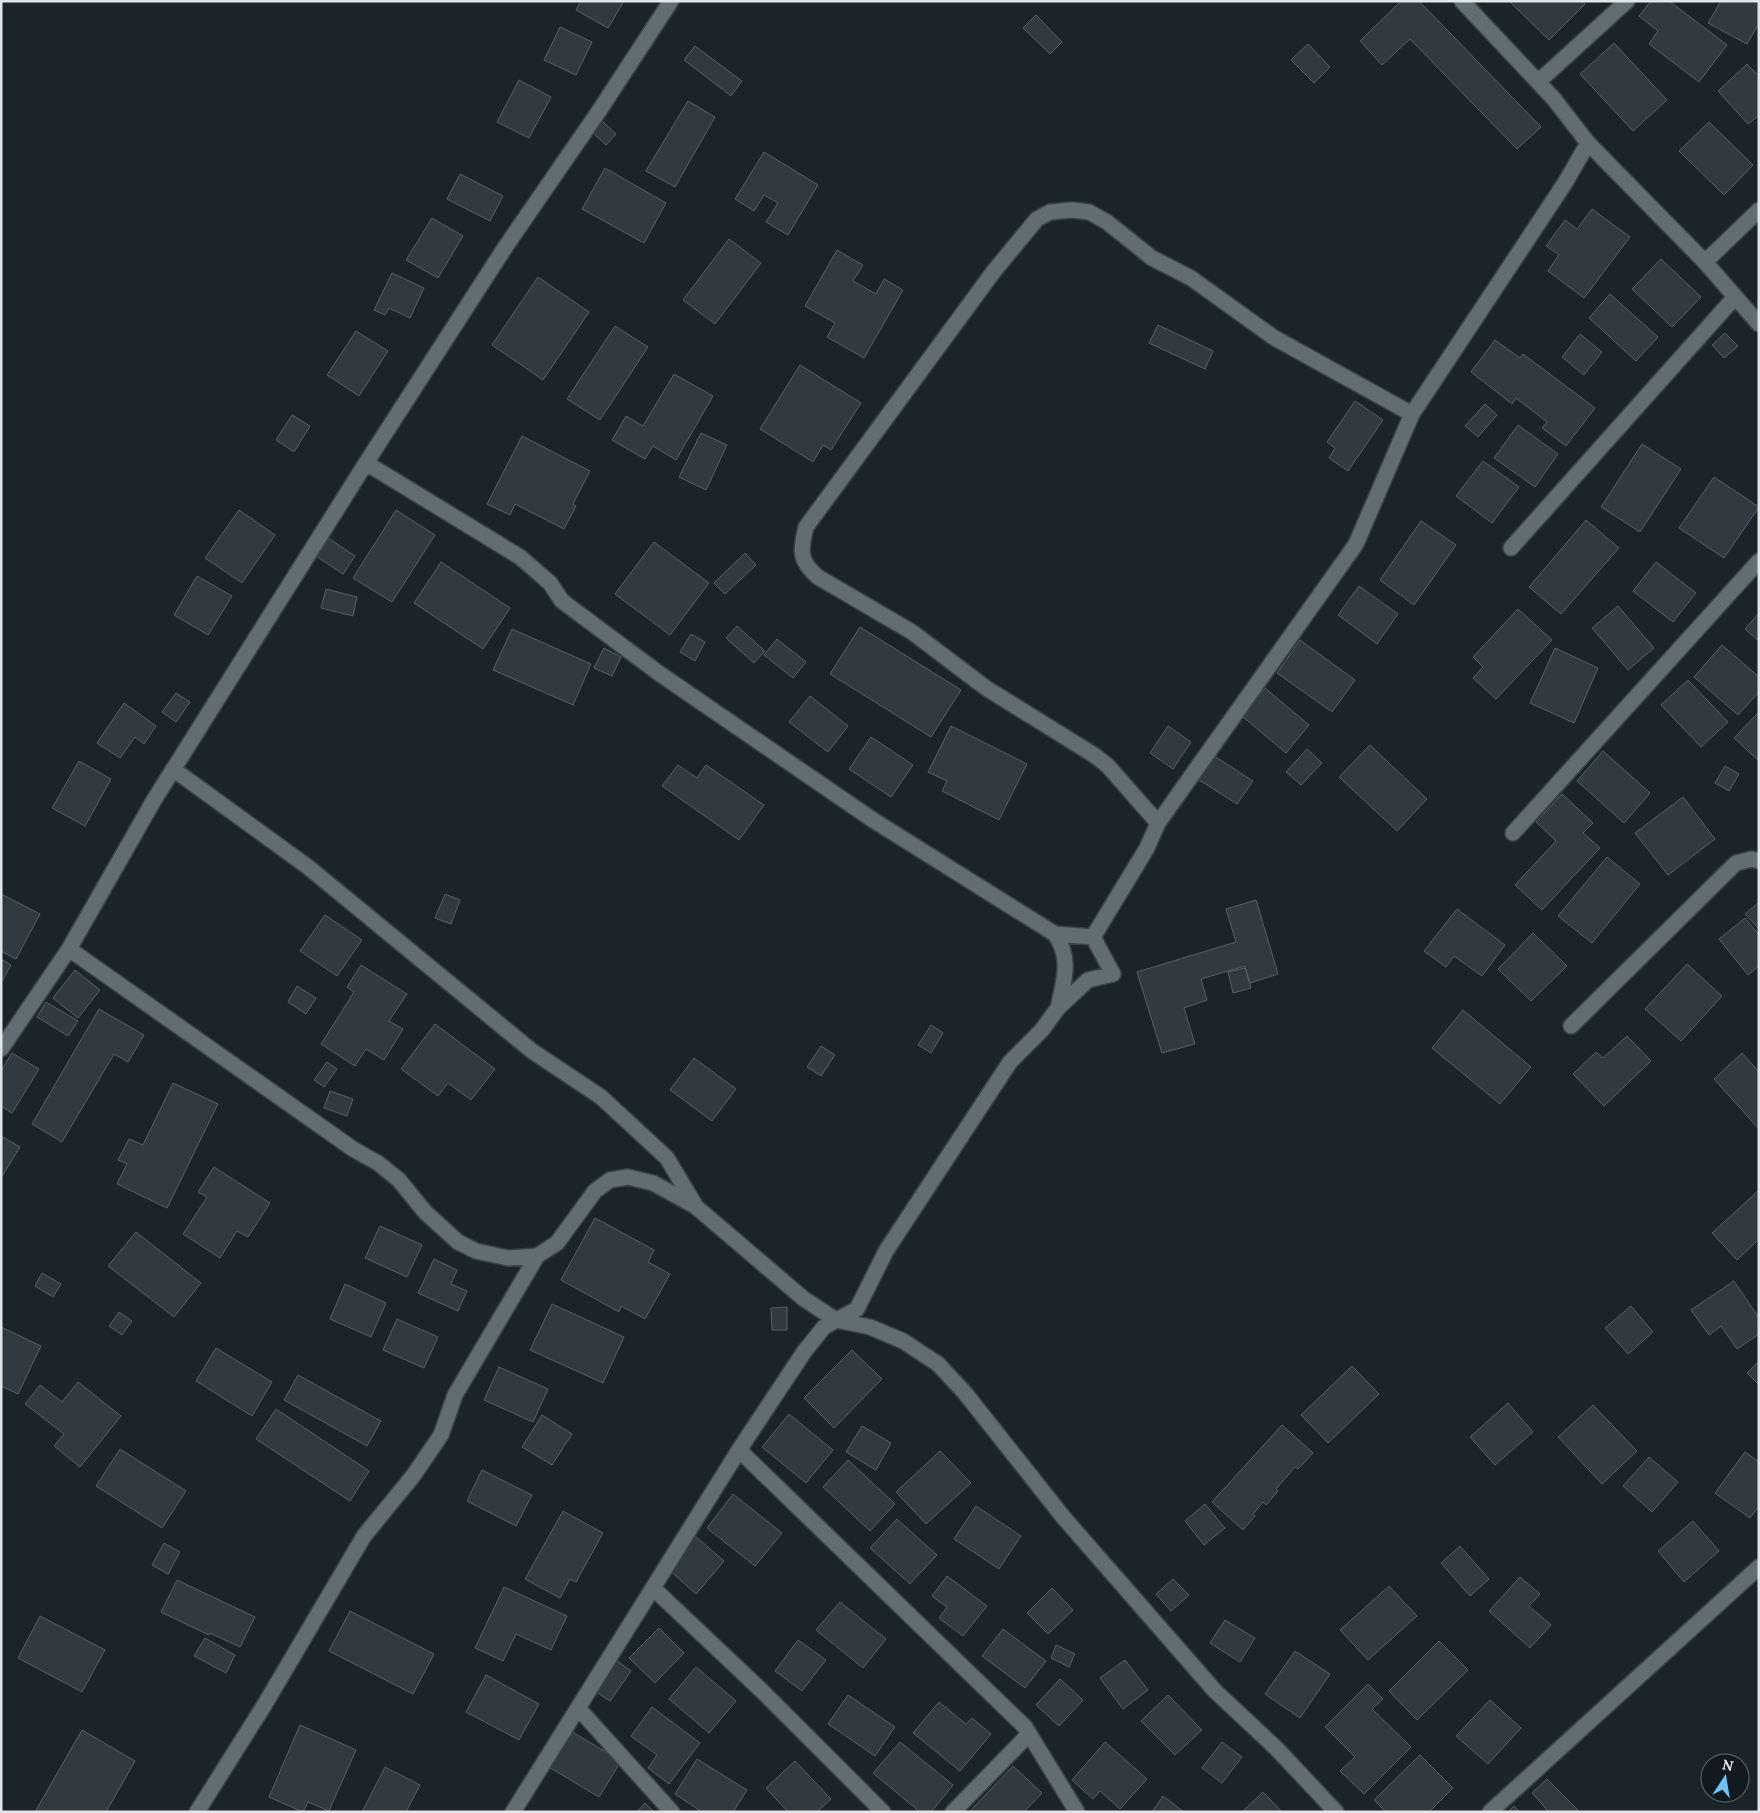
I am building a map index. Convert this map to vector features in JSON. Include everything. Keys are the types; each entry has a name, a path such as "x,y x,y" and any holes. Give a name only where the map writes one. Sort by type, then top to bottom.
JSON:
{"street":[{"path":"1,1049 68,948 173,769 366,463 504,248 599,111 671,1"},
{"path":"1462,1 1538,82 1588,143 1705,262 1759,324"},
{"path":"1538,82 1627,1"},
{"path":"1093,936 1147,848 1158,823 1356,544 1412,414 1565,183 1588,143"},
{"path":"1158,823 1108,766 1094,755 986,688 912,632 818,577 806,566 802,555 806,528 994,271 1037,219 1050,212 1072,210 1089,212 1107,222 1152,258 1191,278 1273,337 1412,414"},
{"path":"1705,262 1759,210"},
{"path":"1511,548 1735,297"},
{"path":"366,463 512,552 550,583 568,606 660,674 873,820 1055,934 1064,947 1066,962 1058,1008"},
{"path":"1513,833 1759,561"},
{"path":"173,769 308,867 532,1051 601,1098 667,1158 695,1206"},
{"path":"1571,1026 1736,863 1752,859 1759,861"},
{"path":"1055,934 1093,936"},
{"path":"513,1812 739,1450 804,1352 824,1327 857,1309 886,1251 1010,1062 1042,1030 1058,1008 1088,980 1113,974 1093,936"},
{"path":"68,948 353,1149 378,1163 399,1180 425,1212 458,1242 476,1251 508,1258 538,1256"},
{"path":"197,1812 265,1704 364,1536 413,1476 441,1434 455,1395 538,1256 557,1243 595,1192 610,1180 628,1177 653,1182 695,1206 804,1299 836,1320 870,1327 903,1341 938,1364 965,1392 1064,1518 1214,1691 1277,1749 1336,1812"},
{"path":"739,1450 1025,1727 1077,1812"},
{"path":"1490,1812 1759,1567"},
{"path":"653,1588 762,1690 883,1812"},
{"path":"578,1708 672,1812"},
{"path":"953,1812 1029,1734"}],"building":[{"path":"581,1 624,1 608,28 576,10"},
{"path":"1401,1 1419,1 1541,127 1517,149 1410,39 1382,65 1360,41"},
{"path":"1509,1 1582,1 1585,4 1549,40"},
{"path":"1651,1 1669,1 1727,45 1699,82 1649,44 1658,31 1639,16"},
{"path":"1721,1 1759,1 1759,23 1747,44 1708,23"},
{"path":"1036,15 1062,42 1050,54 1023,28"},
{"path":"560,27 592,42 576,75 544,60"},
{"path":"1614,43 1667,100 1633,131 1580,74"},
{"path":"1308,44 1330,67 1314,83 1291,60"},
{"path":"695,46 742,81 731,96 684,60"},
{"path":"1747,64 1759,76 1759,115 1748,124 1718,91"},
{"path":"519,80 551,97 529,138 497,122"},
{"path":"688,101 715,117 675,187 646,171"},
{"path":"602,121 616,134 606,145 592,132"},
{"path":"1709,122 1753,165 1724,195 1679,151"},
{"path":"764,152 818,185 788,235 766,222 778,203 764,195 754,211 735,199"},
{"path":"605,168 666,203 644,243 582,209"},
{"path":"460,174 503,196 490,221 447,199"},
{"path":"1592,209 1630,237 1584,298 1548,271 1559,255 1546,246 1565,220 1577,229"},
{"path":"432,218 463,236 438,278 406,260"},
{"path":"729,239 761,263 715,324 683,300"},
{"path":"837,250 863,265 853,281 876,294 884,279 903,290 864,358 827,337 835,323 805,306"},
{"path":"1661,259 1701,297 1672,327 1632,289"},
{"path":"392,273 424,288 410,318 389,308 385,315 374,310"},
{"path":"538,277 589,312 543,380 492,345"},
{"path":"1610,294 1658,337 1636,361 1589,318"},
{"path":"1158,325 1213,351 1205,369 1149,343"},
{"path":"615,326 648,347 600,420 567,399"},
{"path":"356,331 388,351 359,396 327,375"},
{"path":"1725,333 1738,346 1724,358 1712,345"},
{"path":"1580,334 1602,352 1584,375 1562,357"},
{"path":"1495,340 1520,358 1523,354 1595,408 1566,446 1542,428 1547,422 1516,398 1512,404 1471,372"},
{"path":"800,365 861,403 831,450 823,445 813,462 760,429"},
{"path":"674,374 713,396 676,460 653,446 645,459 612,440 626,416 643,426"},
{"path":"1355,401 1383,420 1348,471 1329,458 1335,448 1327,442"},
{"path":"1485,404 1497,415 1478,437 1465,426"},
{"path":"292,415 310,426 294,452 276,440"},
{"path":"1518,425 1558,454 1535,487 1494,458"},
{"path":"701,433 727,445 706,490 679,477"},
{"path":"522,436 590,471 573,504 576,506 564,529 515,504 510,515 487,504"},
{"path":"1642,444 1681,469 1640,532 1601,507"},
{"path":"1483,461 1519,487 1492,523 1456,496"},
{"path":"1714,477 1759,507 1724,558 1679,528"},
{"path":"239,510 275,535 242,583 205,558"},
{"path":"396,510 435,535 392,602 353,578"},
{"path":"1586,520 1619,548 1561,614 1529,587"},
{"path":"1421,521 1456,545 1414,605 1380,580"},
{"path":"322,534 355,556 343,574 310,552"},
{"path":"654,542 709,583 670,635 615,594"},
{"path":"745,553 756,565 725,594 714,583"},
{"path":"441,562 510,608 483,649 414,603"},
{"path":"1656,562 1696,593 1673,622 1633,591"},
{"path":"197,576 232,596 208,635 174,615"},
{"path":"1359,586 1398,614 1377,644 1338,615"},
{"path":"326,589 357,597 353,616 321,608"},
{"path":"1618,606 1654,648 1628,670 1592,628"},
{"path":"1518,609 1552,640 1496,699 1473,678 1483,667 1473,657"},
{"path":"1759,613 1759,641 1745,629"},
{"path":"737,626 765,651 754,663 726,638"},
{"path":"860,627 961,690 931,737 830,674"},
{"path":"512,629 591,664 573,705 493,670"},
{"path":"691,634 705,642 695,661 680,652"},
{"path":"777,639 806,662 793,678 764,655"},
{"path":"1300,640 1355,680 1332,712 1277,673"},
{"path":"1722,645 1759,677 1759,692 1738,715 1694,677"},
{"path":"604,648 621,657 612,676 594,668"},
{"path":"1555,648 1598,668 1574,723 1530,703"},
{"path":"1688,680 1728,722 1701,747 1661,705"},
{"path":"1265,688 1309,725 1286,753 1242,716"},
{"path":"176,693 190,702 176,722 162,712"},
{"path":"810,696 848,726 828,752 789,722"},
{"path":"124,703 156,726 144,744 135,737 120,758 97,743"},
{"path":"1759,712 1759,761 1734,738"},
{"path":"951,726 1027,764 999,820 942,791 947,781 928,772"},
{"path":"1168,726 1191,742 1173,769 1150,753"},
{"path":"871,737 913,765 891,797 849,769"},
{"path":"1370,745 1427,799 1397,831 1339,777"},
{"path":"1307,749 1322,763 1301,785 1286,772"},
{"path":"1603,751 1650,793 1624,823 1577,781"},
{"path":"1211,754 1253,781 1237,804 1196,778"},
{"path":"79,761 111,779 85,826 52,808"},
{"path":"678,765 697,778 706,765 764,805 739,840 662,786"},
{"path":"1725,766 1739,774 1729,791 1715,783"},
{"path":"1562,794 1593,823 1583,833 1600,848 1542,910 1515,885 1556,841 1536,822"},
{"path":"1683,797 1715,839 1668,875 1635,833"},
{"path":"1607,857 1640,884 1592,943 1558,916"},
{"path":"1,894 40,914 16,959 1,951"},
{"path":"445,894 460,900 451,924 435,918"},
{"path":"1256,900 1278,974 1250,983 1245,966 1201,979 1207,1000 1184,1008 1195,1044 1162,1053 1137,972 1236,942 1226,909"},
{"path":"1759,902 1759,929 1745,914"},
{"path":"1457,909 1505,945 1482,976 1454,956 1446,967 1424,951"},
{"path":"325,915 362,940 337,976 300,951"},
{"path":"1745,918 1759,935 1759,966 1748,975 1719,939"},
{"path":"1533,933 1567,966 1531,1001 1498,969"},
{"path":"1,959 11,965 1,983"},
{"path":"1687,964 1722,996 1681,1041 1645,1009"},
{"path":"361,965 407,994 389,1021 403,1029 384,1060 366,1049 355,1066 321,1044 354,992 347,987"},
{"path":"1245,968 1251,988 1233,993 1228,972"},
{"path":"75,970 100,990 78,1018 53,998"},
{"path":"297,986 316,998 306,1014 288,1002"},
{"path":"46,1002 78,1021 68,1036 37,1017"},
{"path":"99,1009 144,1035 128,1062 114,1054 62,1142 32,1124"},
{"path":"1463,1010 1531,1067 1500,1104 1432,1048"},
{"path":"435,1024 495,1069 471,1100 448,1083 438,1096 401,1069"},
{"path":"931,1025 943,1033 931,1053 918,1045"},
{"path":"1627,1036 1651,1061 1604,1106 1573,1074 1596,1052 1603,1058"},
{"path":"821,1046 835,1055 821,1076 807,1067"},
{"path":"12,1053 39,1069 12,1113 1,1106 1,1071"},
{"path":"1742,1053 1759,1072 1759,1129 1714,1079"},
{"path":"694,1058 736,1089 712,1121 670,1090"},
{"path":"327,1062 337,1069 324,1087 314,1080"},
{"path":"173,1083 218,1104 167,1208 117,1184 127,1164 118,1160 129,1139 143,1145"},
{"path":"330,1091 353,1099 347,1116 324,1108"},
{"path":"1,1136 20,1147 1,1178"},
{"path":"214,1167 270,1203 248,1237 237,1231 220,1258 183,1234 207,1197 198,1192"},
{"path":"1759,1190 1759,1239 1737,1260 1712,1233"},
{"path":"595,1218 654,1250 648,1262 670,1274 645,1319 621,1306 619,1312 561,1280"},
{"path":"380,1226 422,1245 407,1277 365,1258"},
{"path":"136,1232 201,1283 174,1317 108,1266"},
{"path":"434,1259 457,1270 451,1284 467,1291 458,1311 418,1293"},
{"path":"42,1273 61,1284 53,1297 35,1286"},
{"path":"1734,1281 1759,1318 1759,1334 1737,1349 1721,1326 1709,1335 1691,1310"},
{"path":"345,1284 386,1303 371,1337 330,1319"},
{"path":"552,1304 624,1337 603,1383 530,1350"},
{"path":"1631,1306 1653,1332 1628,1354 1605,1328"},
{"path":"787,1307 787,1330 772,1330 771,1308"},
{"path":"119,1312 132,1321 122,1335 109,1326"},
{"path":"397,1319 438,1337 424,1368 383,1350"},
{"path":"1,1327 41,1346 18,1394 1,1386"},
{"path":"216,1348 272,1382 252,1416 196,1381"},
{"path":"852,1350 882,1379 834,1428 804,1398"},
{"path":"1759,1361 1759,1385 1747,1373"},
{"path":"1352,1366 1379,1394 1328,1443 1301,1415"},
{"path":"499,1367 548,1389 533,1422 484,1400"},
{"path":"298,1375 381,1421 367,1446 284,1400"},
{"path":"78,1382 121,1416 80,1467 54,1446 64,1434 25,1404 40,1385 62,1402"},
{"path":"1508,1403 1533,1432 1495,1465 1470,1437"},
{"path":"1593,1405 1637,1451 1602,1484 1558,1437"},
{"path":"276,1409 369,1471 350,1501 256,1439"},
{"path":"789,1414 833,1450 806,1483 762,1447"},
{"path":"542,1415 572,1434 552,1465 522,1447"},
{"path":"1282,1425 1313,1453 1298,1469 1295,1467 1276,1489 1278,1491 1266,1505 1263,1502 1253,1514 1255,1516 1243,1530 1212,1502"},
{"path":"862,1426 891,1443 876,1470 846,1452"},
{"path":"120,1449 186,1491 162,1528 96,1486"},
{"path":"940,1451 971,1483 926,1524 896,1492"},
{"path":"1745,1452 1759,1462 1759,1506 1750,1518 1715,1493"},
{"path":"1649,1457 1678,1482 1652,1512 1623,1486"},
{"path":"848,1460 895,1504 870,1531 823,1487"},
{"path":"482,1470 532,1495 516,1526 467,1501"},
{"path":"733,1494 782,1533 755,1566 707,1528"},
{"path":"1205,1504 1225,1528 1204,1545 1185,1521"},
{"path":"976,1506 1021,1536 999,1569 954,1539"},
{"path":"563,1511 603,1533 576,1582 570,1579 560,1598 525,1579"},
{"path":"897,1519 937,1555 910,1584 870,1548"},
{"path":"1693,1521 1719,1551 1684,1582 1658,1551"},
{"path":"695,1536 724,1561 696,1594 667,1568"},
{"path":"164,1543 180,1552 168,1574 152,1565"},
{"path":"1460,1546 1489,1579 1470,1596 1441,1563"},
{"path":"947,1576 987,1606 963,1636 939,1618 947,1607 932,1596"},
{"path":"1520,1577 1540,1594 1529,1606 1551,1625 1530,1648 1489,1611"},
{"path":"1173,1579 1189,1595 1171,1611 1156,1594"},
{"path":"177,1580 255,1617 240,1647 210,1633 209,1635 161,1612"},
{"path":"1389,1586 1417,1616 1368,1660 1340,1630"},
{"path":"504,1587 567,1616 551,1650 516,1634 503,1661 475,1648"},
{"path":"1052,1588 1073,1610 1048,1634 1027,1613"},
{"path":"840,1602 886,1639 863,1668 816,1630"},
{"path":"350,1611 434,1654 413,1694 329,1651"},
{"path":"40,1616 105,1650 82,1692 18,1658"},
{"path":"1225,1620 1255,1638 1240,1662 1210,1643"},
{"path":"659,1628 684,1653 655,1683 629,1658"},
{"path":"1003,1629 1046,1661 1025,1688 982,1656"},
{"path":"205,1638 235,1655 226,1673 194,1656"},
{"path":"798,1640 826,1660 802,1691 775,1671"},
{"path":"1439,1641 1468,1670 1417,1720 1389,1691"},
{"path":"1056,1645 1075,1654 1069,1667 1051,1658"},
{"path":"1295,1651 1330,1674 1300,1718 1265,1694"},
{"path":"616,1660 631,1671 610,1701 595,1691"},
{"path":"1125,1660 1148,1690 1123,1709 1100,1678"},
{"path":"696,1667 736,1701 709,1733 669,1699"},
{"path":"486,1675 539,1704 519,1740 466,1712"},
{"path":"1060,1679 1083,1700 1059,1726 1036,1705"},
{"path":"1368,1684 1383,1699 1372,1709 1411,1747 1364,1794 1340,1771 1355,1757 1325,1727"},
{"path":"848,1695 895,1727 875,1756 828,1724"},
{"path":"1168,1695 1202,1730 1175,1755 1141,1721"},
{"path":"1490,1700 1521,1728 1488,1764 1456,1736"},
{"path":"939,1702 966,1724 972,1718 991,1734 960,1771 913,1733"},
{"path":"652,1707 700,1743 669,1784 648,1768 657,1755 631,1736"},
{"path":"300,1725 356,1750 329,1811 308,1802 303,1812 269,1797"},
{"path":"82,1730 135,1761 106,1812 35,1812"},
{"path":"569,1730 621,1761 599,1797 547,1766"},
{"path":"900,1742 953,1785 931,1812 920,1812 873,1773"},
{"path":"1105,1742 1147,1779 1120,1809 1100,1791 1093,1799 1072,1780"},
{"path":"1222,1742 1242,1757 1222,1783 1202,1768"},
{"path":"1420,1755 1453,1788 1429,1812 1386,1812 1374,1800"},
{"path":"697,1759 747,1790 733,1812 702,1812 675,1794"},
{"path":"795,1761 831,1799 817,1812 788,1812 766,1788"},
{"path":"1013,1766 1042,1793 1024,1812 969,1812"},
{"path":"385,1767 420,1785 406,1812 362,1812"},
{"path":"1547,1779 1578,1810 1576,1812 1549,1812 1532,1793"},
{"path":"1263,1792 1282,1812 1242,1812"},
{"path":"1163,1796 1184,1812 1152,1812"},
{"path":"645,1803 654,1812 637,1812"},
{"path":"1514,1806 1520,1812 1508,1812"}]}
